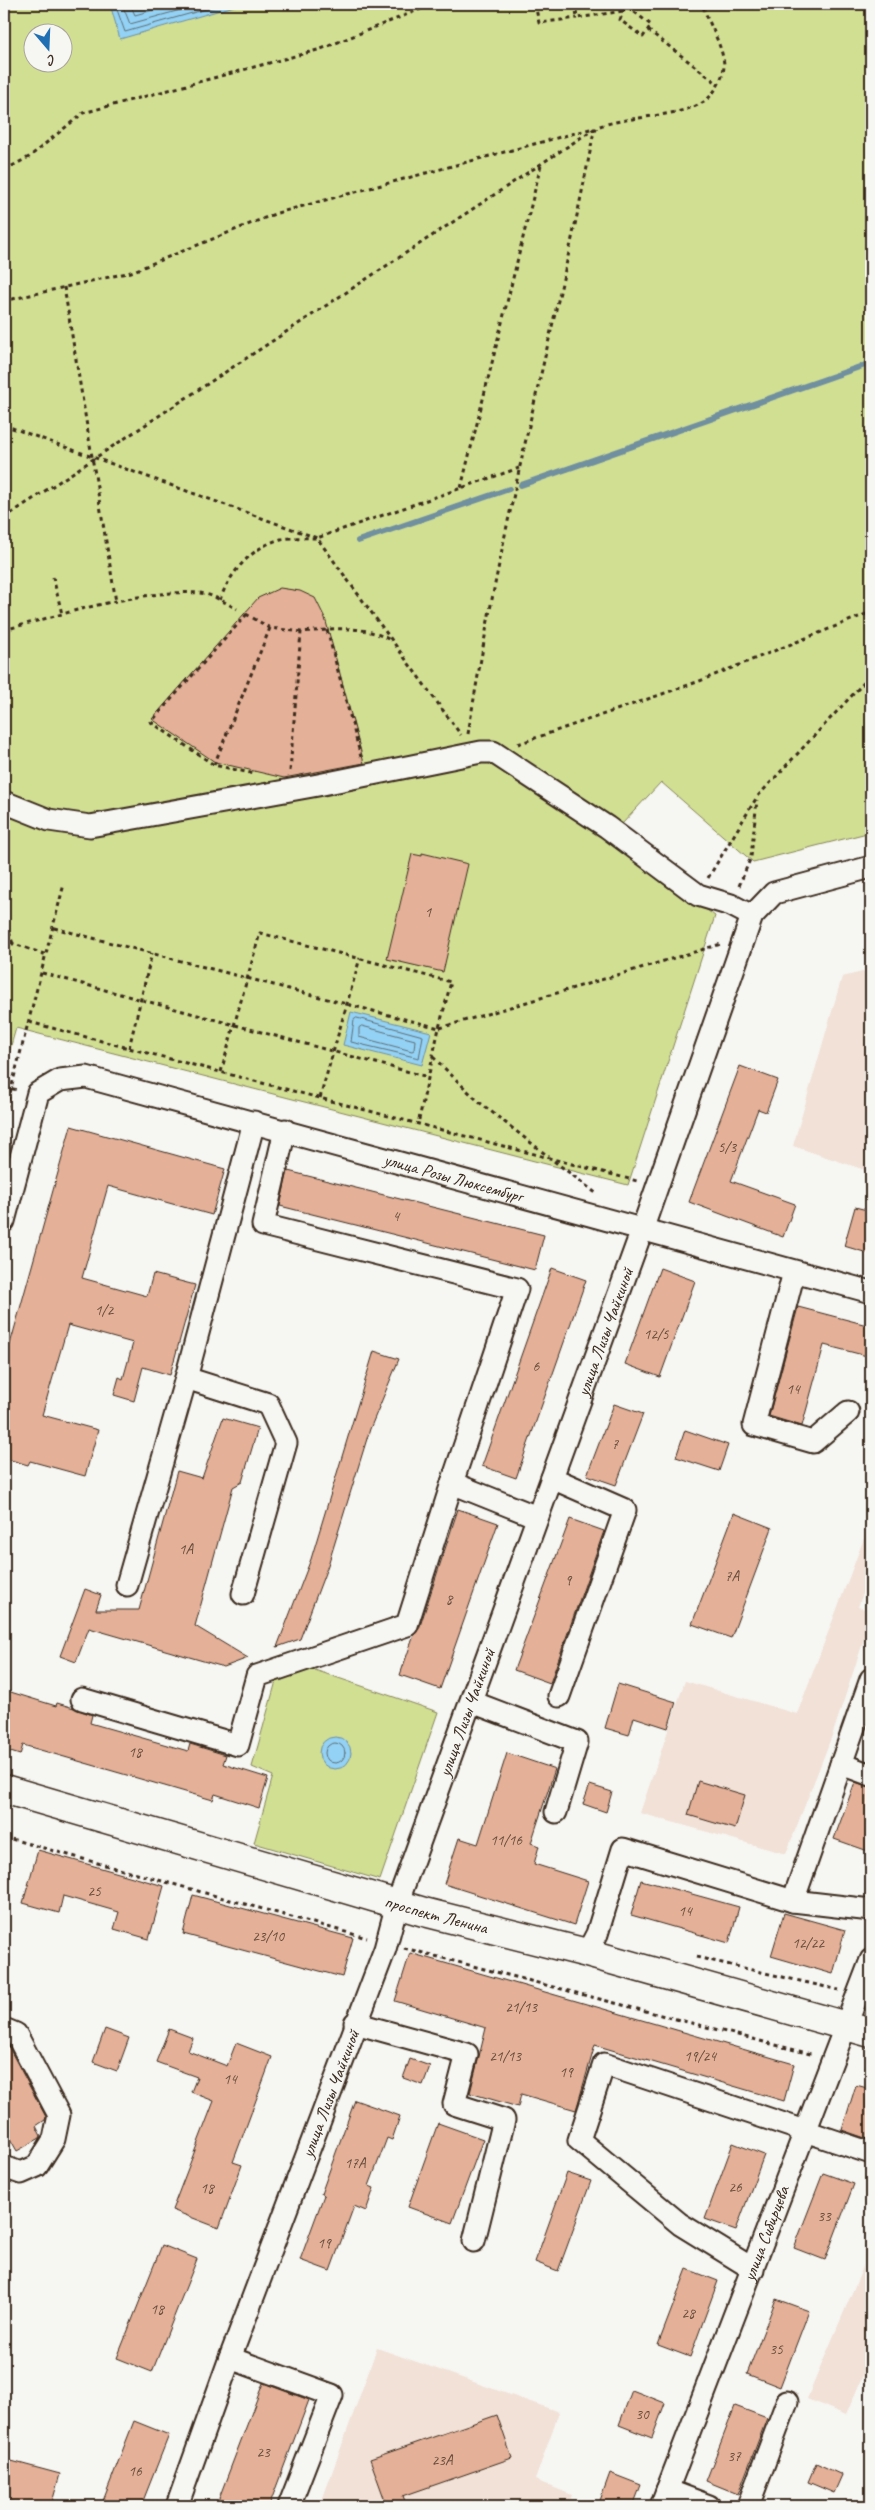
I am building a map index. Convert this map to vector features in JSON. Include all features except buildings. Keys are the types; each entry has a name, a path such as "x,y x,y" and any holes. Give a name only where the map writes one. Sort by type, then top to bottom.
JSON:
{"main road":[{"name":"проспект Ленина","path":"4,1789 397,1904 587,1953 859,2029"}],"street":[{"path":"4,802 49,820 90,826 318,785 481,752 493,752 607,827 698,895 731,905 752,916 774,893 871,868"},
{"name":"улица Лизы Чайкиной","path":"177,2506 230,2358 386,1944 397,1904 642,1230 752,916"},
{"name":"улица Розы Люксембург","path":"4,1221 38,1093 60,1080 86,1077 871,1292"},
{"path":"126,1585 186,1378 254,1122"},
{"path":"82,1699 238,1746 257,1676 407,1625 517,1289 263,1224 285,1130"},
{"path":"794,1272 754,1425 813,1442 848,1412"},
{"path":"186,1378 268,1404 286,1443 243,1594"},
{"path":"552,1478 625,1510 559,1696"},
{"path":"452,1483 537,1517"},
{"path":"792,1901 871,1679"},
{"path":"472,1702 577,1742 556,1812"},
{"path":"841,1764 871,1775"},
{"path":"587,1953 597,1934 623,1849 792,1901 871,1910"},
{"name":"улица Сибирцева","path":"664,2498 806,2131 859,2029 871,1960"},
{"path":"355,2023 467,2054 454,2104 504,2120 474,2241"},
{"path":"4,2029 16,2034 59,2115 54,2139 37,2166 21,2173 4,2168"},
{"path":"753,2269 680,2224 579,2140 604,2064 871,2153"},
{"path":"230,2358 332,2395 289,2506"},
{"path":"748,2506 787,2402"},
{"path":"664,2498 710,2506"}],"path":[{"path":"4,167 10,167 29,157 83,113 321,49 433,4"},
{"path":"535,4 539,23 623,11 628,7 651,25 643,37 620,20 623,11 622,4"},
{"path":"575,4 577,18"},
{"path":"4,301 131,272 277,213 598,127 613,121 680,110 701,104 712,94 718,84 724,66 720,50 702,4"},
{"path":"648,30 718,84"},
{"path":"4,518 598,127"},
{"path":"4,425 316,538 467,743 483,640 520,468 568,263 593,136 598,127"},
{"path":"461,488 541,164"},
{"path":"64,287 116,602"},
{"path":"220,600 226,583 242,562 260,548 282,539 316,538 520,468"},
{"path":"53,577 62,614"},
{"path":"4,630 62,614 149,596 200,593 220,600 237,609"},
{"path":"493,752 697,682 871,612"},
{"path":"261,776 214,765 151,722 247,614 270,628 301,632 348,628 376,632 393,642"},
{"path":"214,765 270,628"},
{"path":"328,630 361,760"},
{"path":"290,772 301,632"},
{"path":"698,895 757,797 871,675"},
{"path":"731,905 752,858 757,797"},
{"path":"4,1116 64,884"},
{"path":"4,917 14,944"},
{"path":"54,928 439,1028 744,937"},
{"path":"221,1072 260,933 451,982 418,1124"},
{"path":"4,938 14,944 47,955"},
{"path":"4,944 14,944"},
{"path":"129,1048 152,953"},
{"path":"320,1098 360,958"},
{"path":"42,973 428,1077"},
{"path":"29,1022 657,1186"},
{"path":"433,1056 479,1102 604,1200"},
{"path":"4,1087 11,1089"},
{"path":"4,1837 386,1944 818,2056"},
{"path":"865,2067 871,2069"}],"shaded area":[{"path":"871,970 871,1172 793,1146 842,977"},
{"path":"871,1520 871,1571 858,1607 871,1611 871,1618 833,1733 786,1854 640,1813 685,1681 797,1714"},
{"path":"871,2248 871,2357 846,2415 807,2399"},
{"path":"377,2348 559,2412 535,2480 572,2495 568,2506 320,2506"}],"green space":[{"path":"4,4 871,4 871,832 753,862 661,782 609,838 715,916 628,1185 16,1028 4,1070"},
{"path":"306,1667 438,1712 380,1880 254,1843 273,1776 252,1767 276,1681"}],"water":[{"path":"110,4 238,4 238,5 120,39"},
{"path":"351,1012 431,1032 422,1065 343,1045"},
{"path":"335,1737 346,1742 351,1753 346,1764 335,1769 324,1764 319,1753 324,1742"}],"waterway":[{"path":"521,485 871,363"},
{"path":"358,541 509,489"}]}
